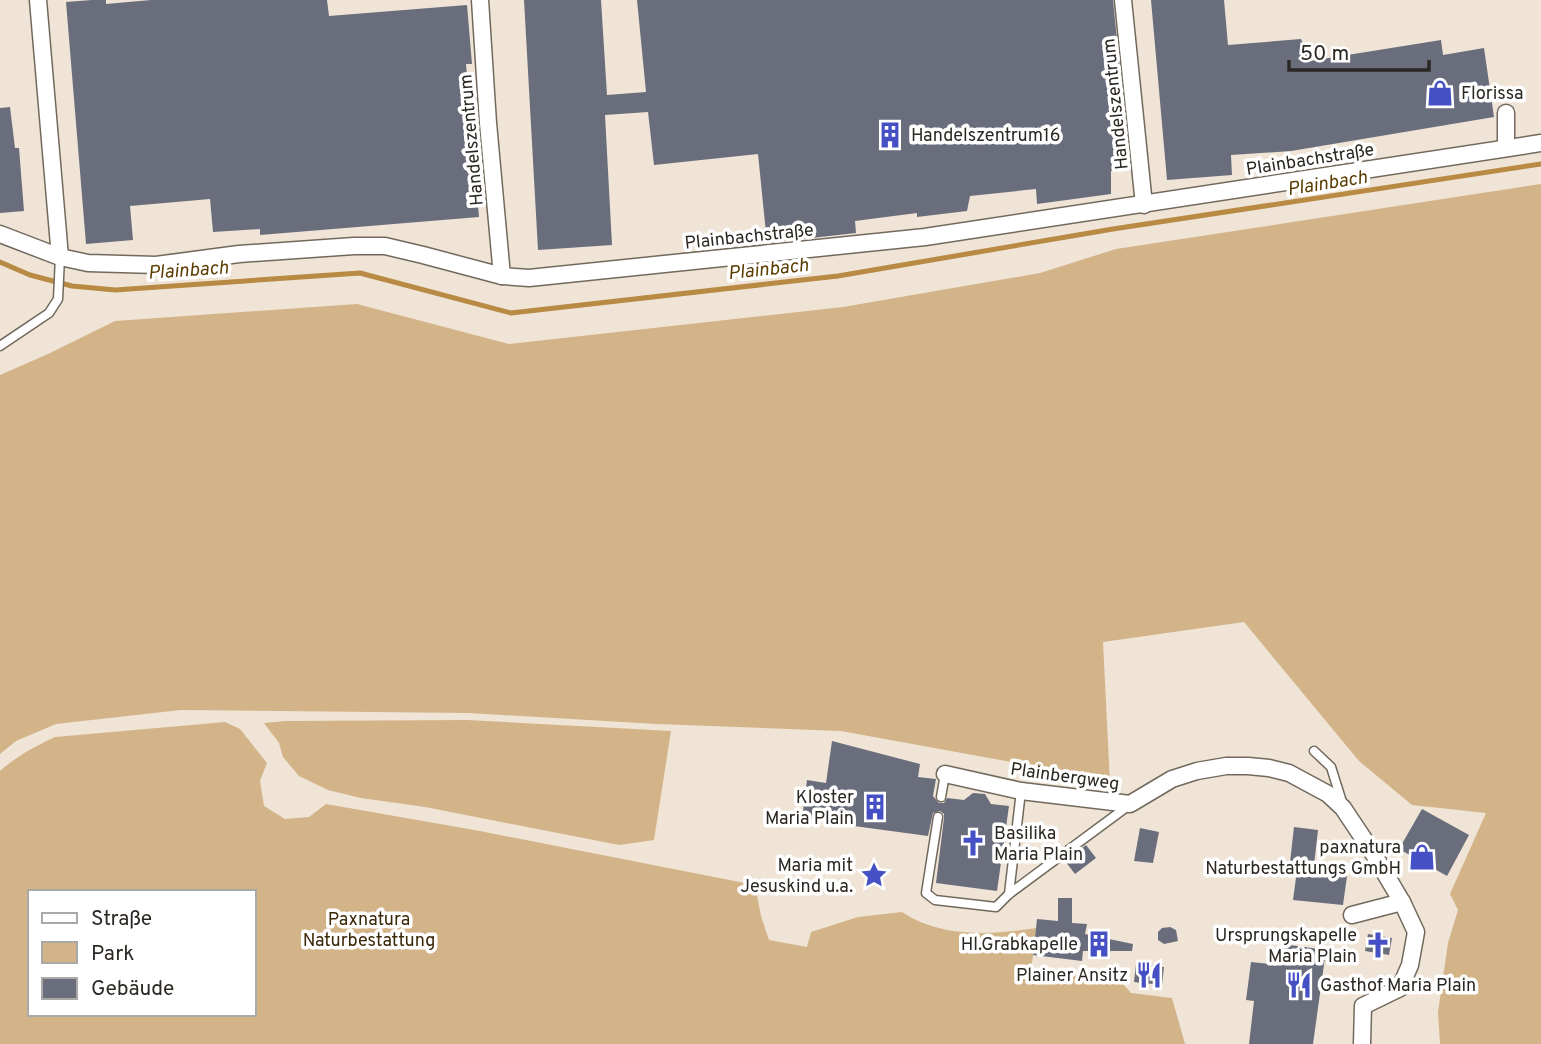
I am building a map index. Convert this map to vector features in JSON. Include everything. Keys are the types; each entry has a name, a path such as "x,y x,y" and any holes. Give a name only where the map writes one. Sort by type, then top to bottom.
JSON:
{"street":[{"path":"38,0 60,262"},
{"name":"Handelszentrum","path":"480,0 502,276"},
{"name":"Handelszentrum","path":"1124,0 1144,205"},
{"path":"1506,113 1506,148"},
{"name":"Plainbachstraße","path":"0,234 60,262 156,265 239,254 385,246 502,276 529,278 925,237 1541,143"},
{"name":"Plainbergweg","path":"945,774 1021,791 1130,804 1172,779 1196,771 1226,766 1269,768 1289,773 1315,785 1343,808 1402,902 1416,932 1410,965 1400,988 1363,1006 1362,1044"},
{"path":"1352,915 1402,902"}],"lane":[{"path":"0,346 49,313 58,299 60,262"},
{"path":"1314,751 1331,767 1343,808"},
{"path":"941,797 945,774"},
{"path":"1009,894 1021,791"},
{"path":"938,817 926,892 935,900 996,907 1009,894 1130,804"}],"green space":[{"path":"1541,184 1541,1044 1440,1044 1438,1012 1448,943 1458,910 1450,894 1486,813 1412,805 1359,761 1244,622 1103,642 1110,784 1033,766 841,731 468,713 181,710 56,724 16,741 0,754 0,375 115,321 357,304 509,344 843,307 1040,273 1116,249"},
{"path":"467,720 671,731 654,840 619,845 328,790 299,776 283,757 279,743 264,723"},
{"name":"Paxnatura Naturbestattung","path":"225,722 240,729 267,763 260,781 264,806 285,819 309,817 326,804 755,885 769,940 807,947 811,932 858,917 902,912 933,926 950,930 984,933 1036,928 1031,972 1116,976 1131,993 1172,998 1185,1044 0,1044 0,771 26,752 55,737"}],"building":[{"path":"106,0 106,4 151,0 327,0 329,16 467,5 472,64 466,64 479,217 260,235 260,229 213,232 210,199 130,206 133,240 86,244 66,2"},
{"name":"Handelszentrum16","path":"524,0 601,0 607,95 646,92 637,0 1113,0 1130,169 1111,171 1111,194 1037,204 1036,189 970,196 967,211 917,217 917,213 855,221 856,233 767,243 758,154 654,165 648,112 605,115 612,245 538,250"},
{"path":"1151,0 1224,0 1228,45 1301,39 1310,61 1441,40 1443,55 1484,48 1494,117 1291,151 1231,155 1232,175 1167,180"},
{"path":"10,107 15,148 19,148 24,211 0,213 0,108"},
{"path":"832,741 920,764 918,777 936,779 933,796 939,803 944,803 947,798 964,800 973,793 985,794 991,804 1009,806 997,891 936,883 944,818 940,811 933,813 928,836 802,819 807,780 826,783"},
{"path":"1422,809 1469,835 1447,876 1399,849"},
{"path":"1294,827 1318,830 1314,865 1348,869 1343,905 1293,900 1298,863 1290,862"},
{"path":"1140,828 1159,832 1153,863 1134,861"},
{"path":"1086,845 1096,858 1075,874 1065,861"},
{"path":"1058,898 1072,898 1072,923 1087,924 1085,934 1133,944 1132,951 1083,951 1082,961 1033,955 1037,919 1058,921"},
{"path":"1170,927 1176,930 1178,941 1164,944 1158,940 1158,932 1162,928"},
{"name":"Ursprungskapelle Maria Plain","path":"1368,934 1392,938 1389,955 1365,951"},
{"name":"Gasthof Maria Plain","path":"1283,944 1326,950 1313,1044 1249,1044 1254,1001 1246,1000 1251,962 1280,965"},
{"name":"Plainer Ansitz","path":"1136,964 1164,967 1162,985 1134,982"}],"waterway":[{"name":"Plainbach","path":"0,262 30,275 72,286 115,290 360,273 511,313 838,276 1113,229 1541,164"}],"place":[{"name":"Florissa","path":"1440,93"},
{"name":"Handelszentrum16","path":"890,135"},
{"name":"Kloster Maria Plain","path":"875,807"},
{"name":"Basilika Maria Plain","path":"973,843"},
{"name":"paxnatura Naturbestattungs GmbH","path":"1422,857"},
{"name":"Maria mit Jesuskind u.a.","path":"874,875"},
{"name":"Hl.Grabkapelle","path":"1099,944"},
{"name":"Ursprungskapelle Maria Plain","path":"1378,945"},
{"name":"Plainer Ansitz","path":"1149,975"},
{"name":"Gasthof Maria Plain","path":"1299,985"}]}
